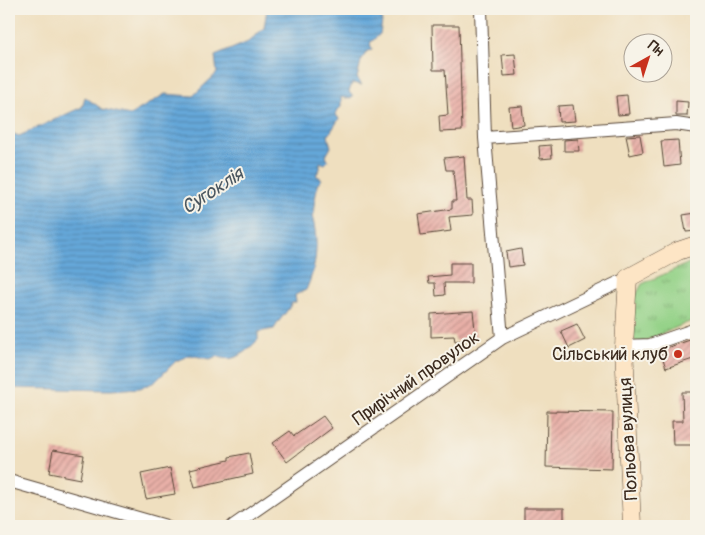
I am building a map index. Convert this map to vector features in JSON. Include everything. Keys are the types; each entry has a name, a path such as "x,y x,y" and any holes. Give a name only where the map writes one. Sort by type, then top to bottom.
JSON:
{"street":[{"name":"Прирічний провулок","path":"232,526 502,338 485,138 481,9"},
{"path":"485,138 676,124 696,127"},
{"path":"502,338 628,278 678,251 696,245"},
{"name":"Польова вулиця","path":"628,278 624,346 632,526"},
{"path":"624,346 650,345 696,329"},
{"path":"9,481 166,526"}],"green space":[{"path":"696,260 696,319 640,343 630,339 633,300 642,284"}],"water":[{"name":"Сугоклія","path":"267,9 384,9 380,34 370,43 372,50 367,51 361,61 357,78 362,85 352,83 349,92 353,97 350,99 341,97 341,107 335,113 339,119 328,136 331,147 326,156 328,161 325,164 320,162 320,169 316,175 322,179 317,185 312,216 316,235 316,253 313,272 306,290 295,295 296,302 292,303 274,329 258,332 258,340 234,358 229,359 217,356 210,359 190,355 176,361 155,382 140,388 111,390 9,388 9,132 19,136 82,107 85,97 102,109 130,115 165,94 193,96 217,73 215,56 248,42 264,28"}],"building":[{"path":"432,25 459,25 462,131 440,132 439,116 448,115 445,70 433,70"},
{"path":"515,54 517,75 504,76 502,55"},
{"path":"627,95 629,114 618,115 616,96"},
{"path":"676,101 688,102 687,116 676,116"},
{"path":"573,105 575,121 559,122 558,106"},
{"path":"522,106 524,125 511,127 509,107"},
{"path":"640,135 643,152 630,155 626,136"},
{"path":"578,139 579,151 564,151 564,140"},
{"path":"678,140 680,165 664,167 661,141"},
{"path":"551,145 552,158 540,159 539,146"},
{"path":"464,156 467,200 472,200 473,215 449,217 451,231 421,235 418,214 452,209 452,201 456,201 453,170 446,170 444,158"},
{"path":"696,213 696,231 686,232 683,215"},
{"path":"521,249 523,265 508,267 506,252"},
{"path":"450,263 471,263 471,283 444,283 445,295 436,296 435,283 429,283 428,277 450,275"},
{"path":"473,311 476,339 455,341 454,336 431,337 431,314"},
{"path":"577,324 585,340 569,348 561,331"},
{"path":"696,338 696,358 666,368 660,350"},
{"path":"682,392 696,392 695,445 673,445 672,421 683,421"},
{"path":"547,411 613,412 612,469 546,467"},
{"path":"323,416 332,428 287,462 273,443 290,431 294,436"},
{"path":"53,450 84,455 80,479 49,473"},
{"path":"249,453 253,474 195,487 190,469 229,460 229,457"},
{"path":"170,468 175,494 146,499 141,474"},
{"path":"524,508 564,508 564,526 524,526"}],"place":[{"name":"Сільський клуб","path":"678,354"}]}
